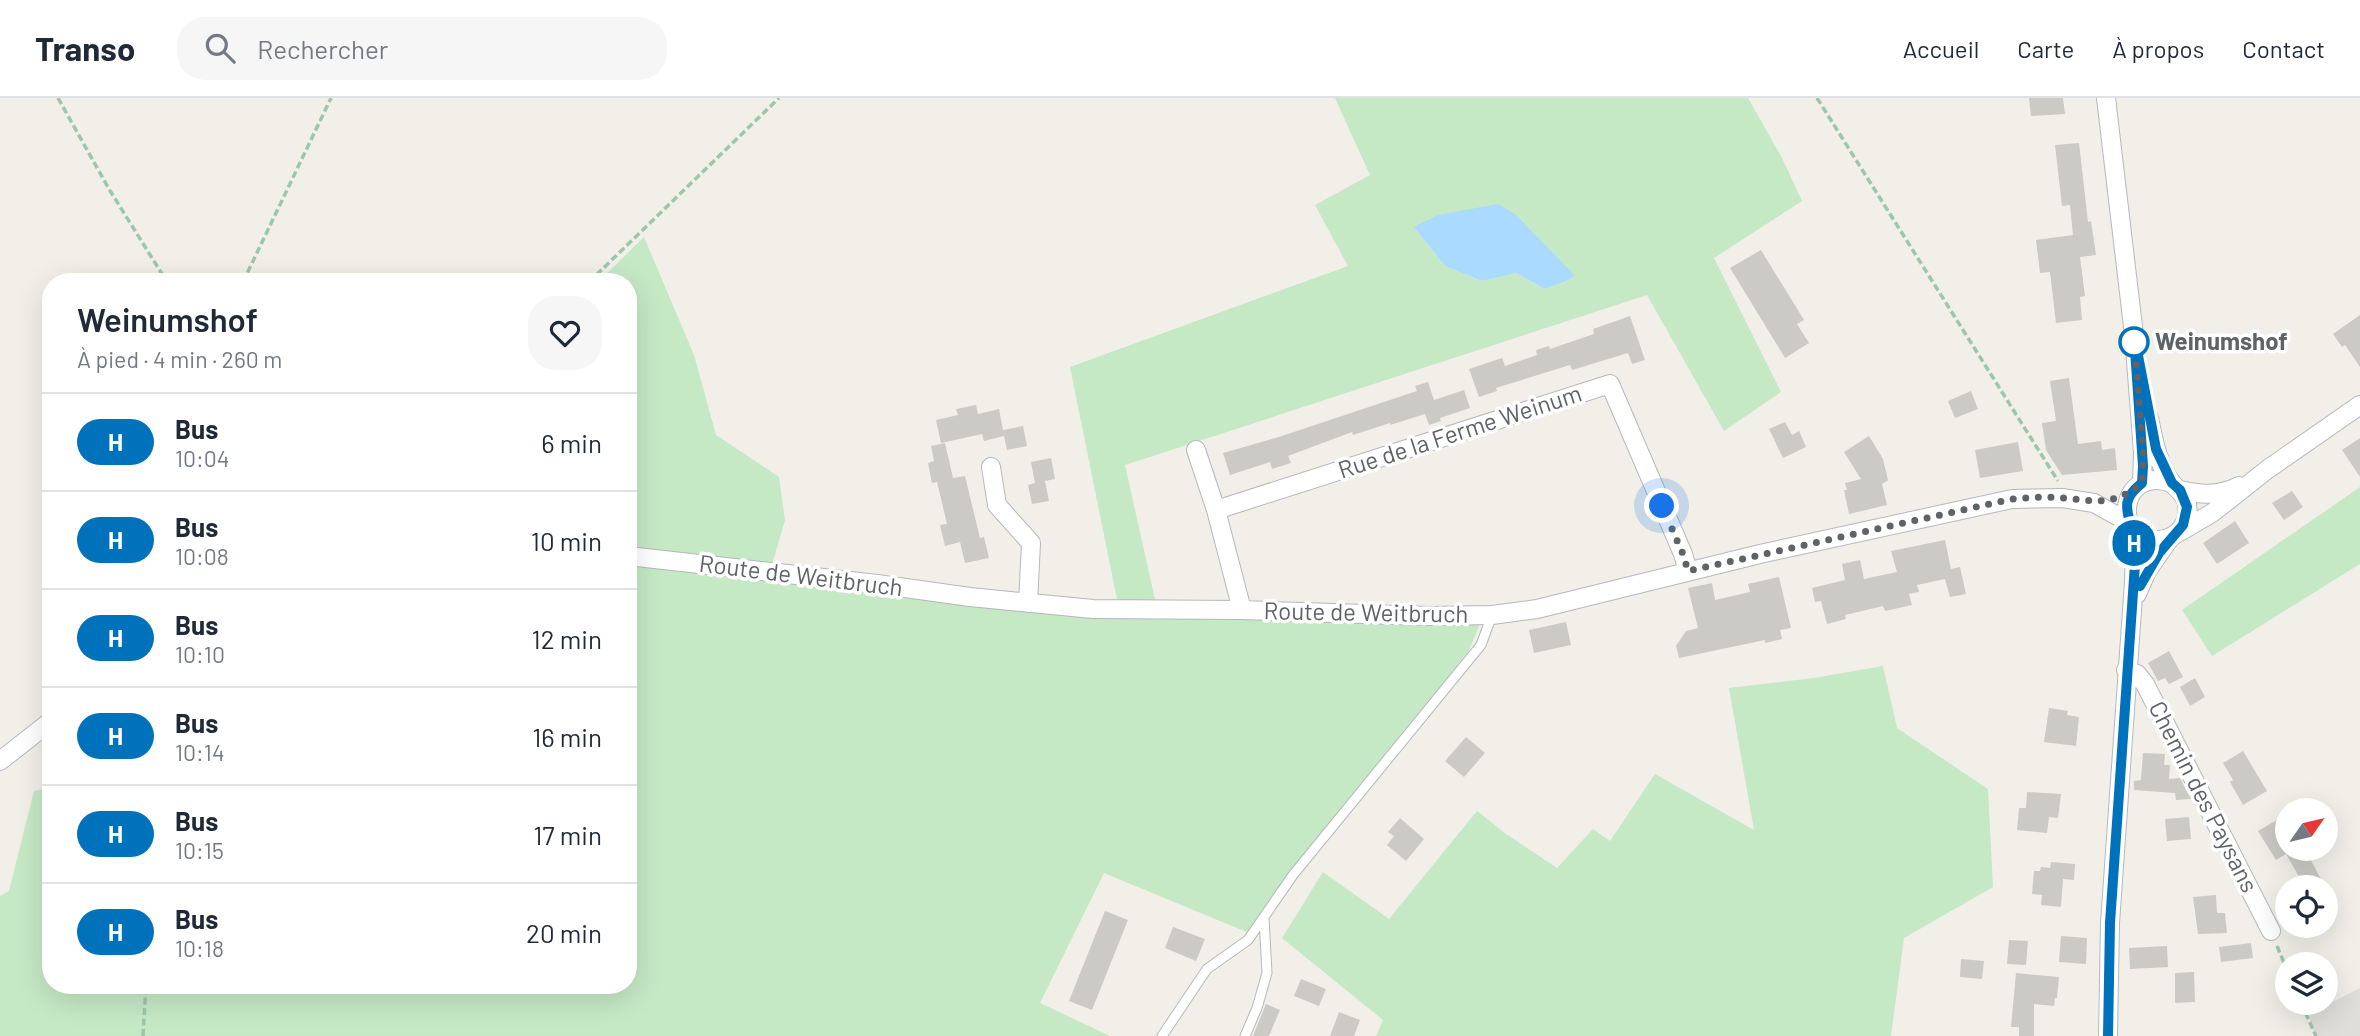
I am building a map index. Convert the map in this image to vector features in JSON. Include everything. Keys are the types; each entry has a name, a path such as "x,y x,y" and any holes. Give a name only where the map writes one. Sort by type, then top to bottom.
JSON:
{"street":[{"path":"2106,98 2134,335 2143,452 2138,486 2126,505 2129,524"},
{"path":"2134,335 2156,449 2187,507 2187,516 2174,535"},
{"name":"Rue de la Ferme Weinum","path":"1216,510 1610,384 1688,571"},
{"name":"Route de Weitbruch","path":"637,557 1093,609 1492,615 1537,609 1688,571 2012,499 2062,498 2094,503 2129,524 2144,538 2161,540 2212,513 2258,476 2360,405"},
{"path":"1196,450 1216,510 1242,610"},
{"path":"991,467 998,505 1031,543 1028,603"},
{"name":"Route de Weitbruch","path":"2094,503 2162,480 2208,495 2221,493 2258,476"},
{"name":"Chemin des Paysans","path":"2108,1036 2110,923 2126,670 2133,604 2135,546 2129,524"},
{"name":"Chemin des Paysans","path":"2133,604 2147,571 2174,535"},
{"name":"Chemin des Paysans","path":"2126,670 2137,674 2145,684 2271,931"},
{"path":"0,761 42,728"}],"lane":[{"path":"1162,1036 1207,969 1248,940 1293,875 1481,645 1492,615"},
{"path":"1245,1036 1268,973 1264,918"}],"path":[{"path":"58,98 109,189 161,273"},
{"path":"247,273 331,98"},
{"path":"598,273 779,98"},
{"path":"1817,98 2057,479 2062,498"},
{"path":"2271,931 2280,952"},
{"path":"143,1036 145,994"},
{"path":"2306,1015 2316,1036"}],"shaded area":[{"path":"2360,988 2360,1036 2314,1036 2309,1015 2338,1015 2338,999"}],"green space":[{"path":"1335,98 1748,98 1782,158 1802,201 1714,258 1781,392 1724,431 1647,295 1125,465 1158,613 1480,624 1469,650 1249,933 1104,873 1040,1003 1110,1036 0,1036 0,896 9,891 34,791 42,789 42,994 637,994 637,563 1121,619 1070,367 1348,266 1315,205 1370,175","holes":["1414,227 1569,280 1545,289 1516,273 1482,281 1445,266"]},
{"path":"644,237 694,355 716,435 779,477 785,520 772,565 637,550 637,273 607,273"},
{"path":"2360,487 2360,564 2212,656 2182,610"},
{"path":"1883,666 1897,728 1988,789 1993,887 1904,938 1891,1036 1376,1036 1383,1020 1282,938 1323,872 1389,919 1477,811 1557,868 1593,829 1610,841 1655,774 1754,830 1729,688 1814,678"}],"water":[{"path":"1498,204 1515,214 1574,275 1569,280 1545,289 1516,273 1482,281 1445,266 1414,227 1438,215"}],"building":[{"path":"2029,98 2063,98 2065,114 2031,116"},
{"path":"2079,143 2088,222 2091,221 2096,255 2080,257 2085,296 2080,297 2082,320 2056,323 2050,272 2040,273 2036,240 2073,235 2070,205 2062,206 2055,145"},
{"path":"1761,250 1804,320 1797,324 1809,343 1785,358 1730,268"},
{"path":"2360,315 2360,367 2345,345 2342,347 2333,334"},
{"path":"1630,316 1645,360 1632,364 1628,353 1572,370 1570,365 1496,388 1497,391 1479,397 1469,369 1502,358 1505,366 1537,355 1536,350 1549,346 1550,349 1594,334 1593,329"},
{"path":"2069,378 2078,444 2101,441 2102,450 2115,448 2117,470 2062,475 2046,450 2042,423 2056,421 2050,381"},
{"path":"1428,382 1441,421 1429,425 1425,414 1353,435 1352,432 1288,456 1291,463 1272,469 1270,462 1230,475 1223,453 1417,391 1415,386"},
{"path":"1464,390 1470,408 1440,418 1434,400"},
{"path":"1971,391 1978,409 1955,418 1948,401"},
{"path":"976,405 978,414 999,409 1003,430 1023,426 1027,446 1007,450 1004,436 984,441 982,434 941,443 936,420 958,415 956,409"},
{"path":"1785,422 1792,435 1799,431 1806,447 1783,458 1769,429"},
{"path":"1869,436 1883,459 1888,480 1882,484 1887,505 1849,514 1845,483 1861,479 1844,452"},
{"path":"2360,438 2360,477 2342,450"},
{"path":"2018,442 2023,471 1980,478 1975,450"},
{"path":"945,443 953,478 965,476 980,538 984,537 989,558 965,563 960,542 945,546 940,525 947,524 937,482 932,483 928,463 934,461 931,446"},
{"path":"1051,458 1055,479 1045,481 1049,501 1032,504 1028,485 1035,483 1031,462"},
{"path":"2292,491 2303,507 2284,520 2272,503"},
{"path":"2235,521 2249,543 2217,564 2203,543"},
{"path":"1945,540 1951,569 1960,567 1966,594 1950,597 1945,579 1917,585 1919,592 1909,594 1912,605 1885,611 1883,606 1845,615 1846,619 1827,624 1821,601 1815,602 1812,588 1845,580 1842,564 1860,560 1864,579 1897,572 1891,551"},
{"path":"1779,577 1791,628 1780,630 1782,639 1765,643 1765,640 1679,658 1676,646 1686,631 1698,628 1688,588 1712,583 1715,600 1750,592 1748,584"},
{"path":"1566,622 1571,645 1534,653 1529,630"},
{"path":"2169,651 2183,677 2169,684 2165,678 2158,681 2148,663"},
{"path":"2195,678 2205,697 2190,706 2180,687"},
{"path":"2049,708 2068,711 2067,715 2079,717 2076,746 2044,742"},
{"path":"1466,737 1485,753 1464,777 1445,761"},
{"path":"2243,751 2267,791 2243,805 2223,763"},
{"path":"2143,753 2165,754 2164,765 2170,765 2169,779 2180,778 2191,799 2176,800 2175,793 2134,790 2134,781 2141,780"},
{"path":"2027,792 2061,794 2058,818 2049,817 2047,833 2017,830 2019,808 2026,808"},
{"path":"2189,817 2191,839 2167,841 2165,819"},
{"path":"1400,818 1424,839 1406,861 1387,845 1394,836 1388,832"},
{"path":"2275,821 2275,858 2258,831"},
{"path":"2290,861 2311,861 2319,875 2298,875"},
{"path":"2051,862 2075,864 2074,880 2063,879 2061,907 2041,905 2042,895 2032,894 2034,871 2040,871 2041,867 2050,868"},
{"path":"2216,895 2217,913 2225,913 2227,933 2198,934 2193,897"},
{"path":"1105,911 1128,920 1092,1010 1069,1001"},
{"path":"1173,927 1205,939 1196,961 1165,948"},
{"path":"2061,936 2087,938 2086,964 2059,962"},
{"path":"2009,940 2028,941 2026,965 2007,964"},
{"path":"2251,943 2253,958 2221,962 2219,947"},
{"path":"2167,946 2168,967 2130,969 2129,948"},
{"path":"1961,959 1984,961 1982,979 1960,977"},
{"path":"2194,972 2195,1002 2175,1003 2175,973"},
{"path":"2016,973 2059,977 2054,1006 2034,1004 2034,1036 2019,1036 2019,1027 2011,1027"},
{"path":"1301,979 1326,989 1319,1006 1294,996"},
{"path":"1266,1004 1280,1010 1269,1036 1253,1036"},
{"path":"1339,1012 1360,1020 1354,1036 1330,1036"}],"bus line":[{"name":"H","path":"2108,1036 2110,923 2135,564 2135,546 2126,505 2133,490 2142,483 2143,466 2134,335 2156,449 2172,483 2185,498 2187,507 2183,525 2159,553 2140,586"}],"place":[{"name":"Weinumshof","path":"2134,342"}],"route":[{"path":"1662,506 1688,571 2012,499 2062,498 2094,503 2124,495 2142,483 2143,452 2134,335 2134,342"}]}
